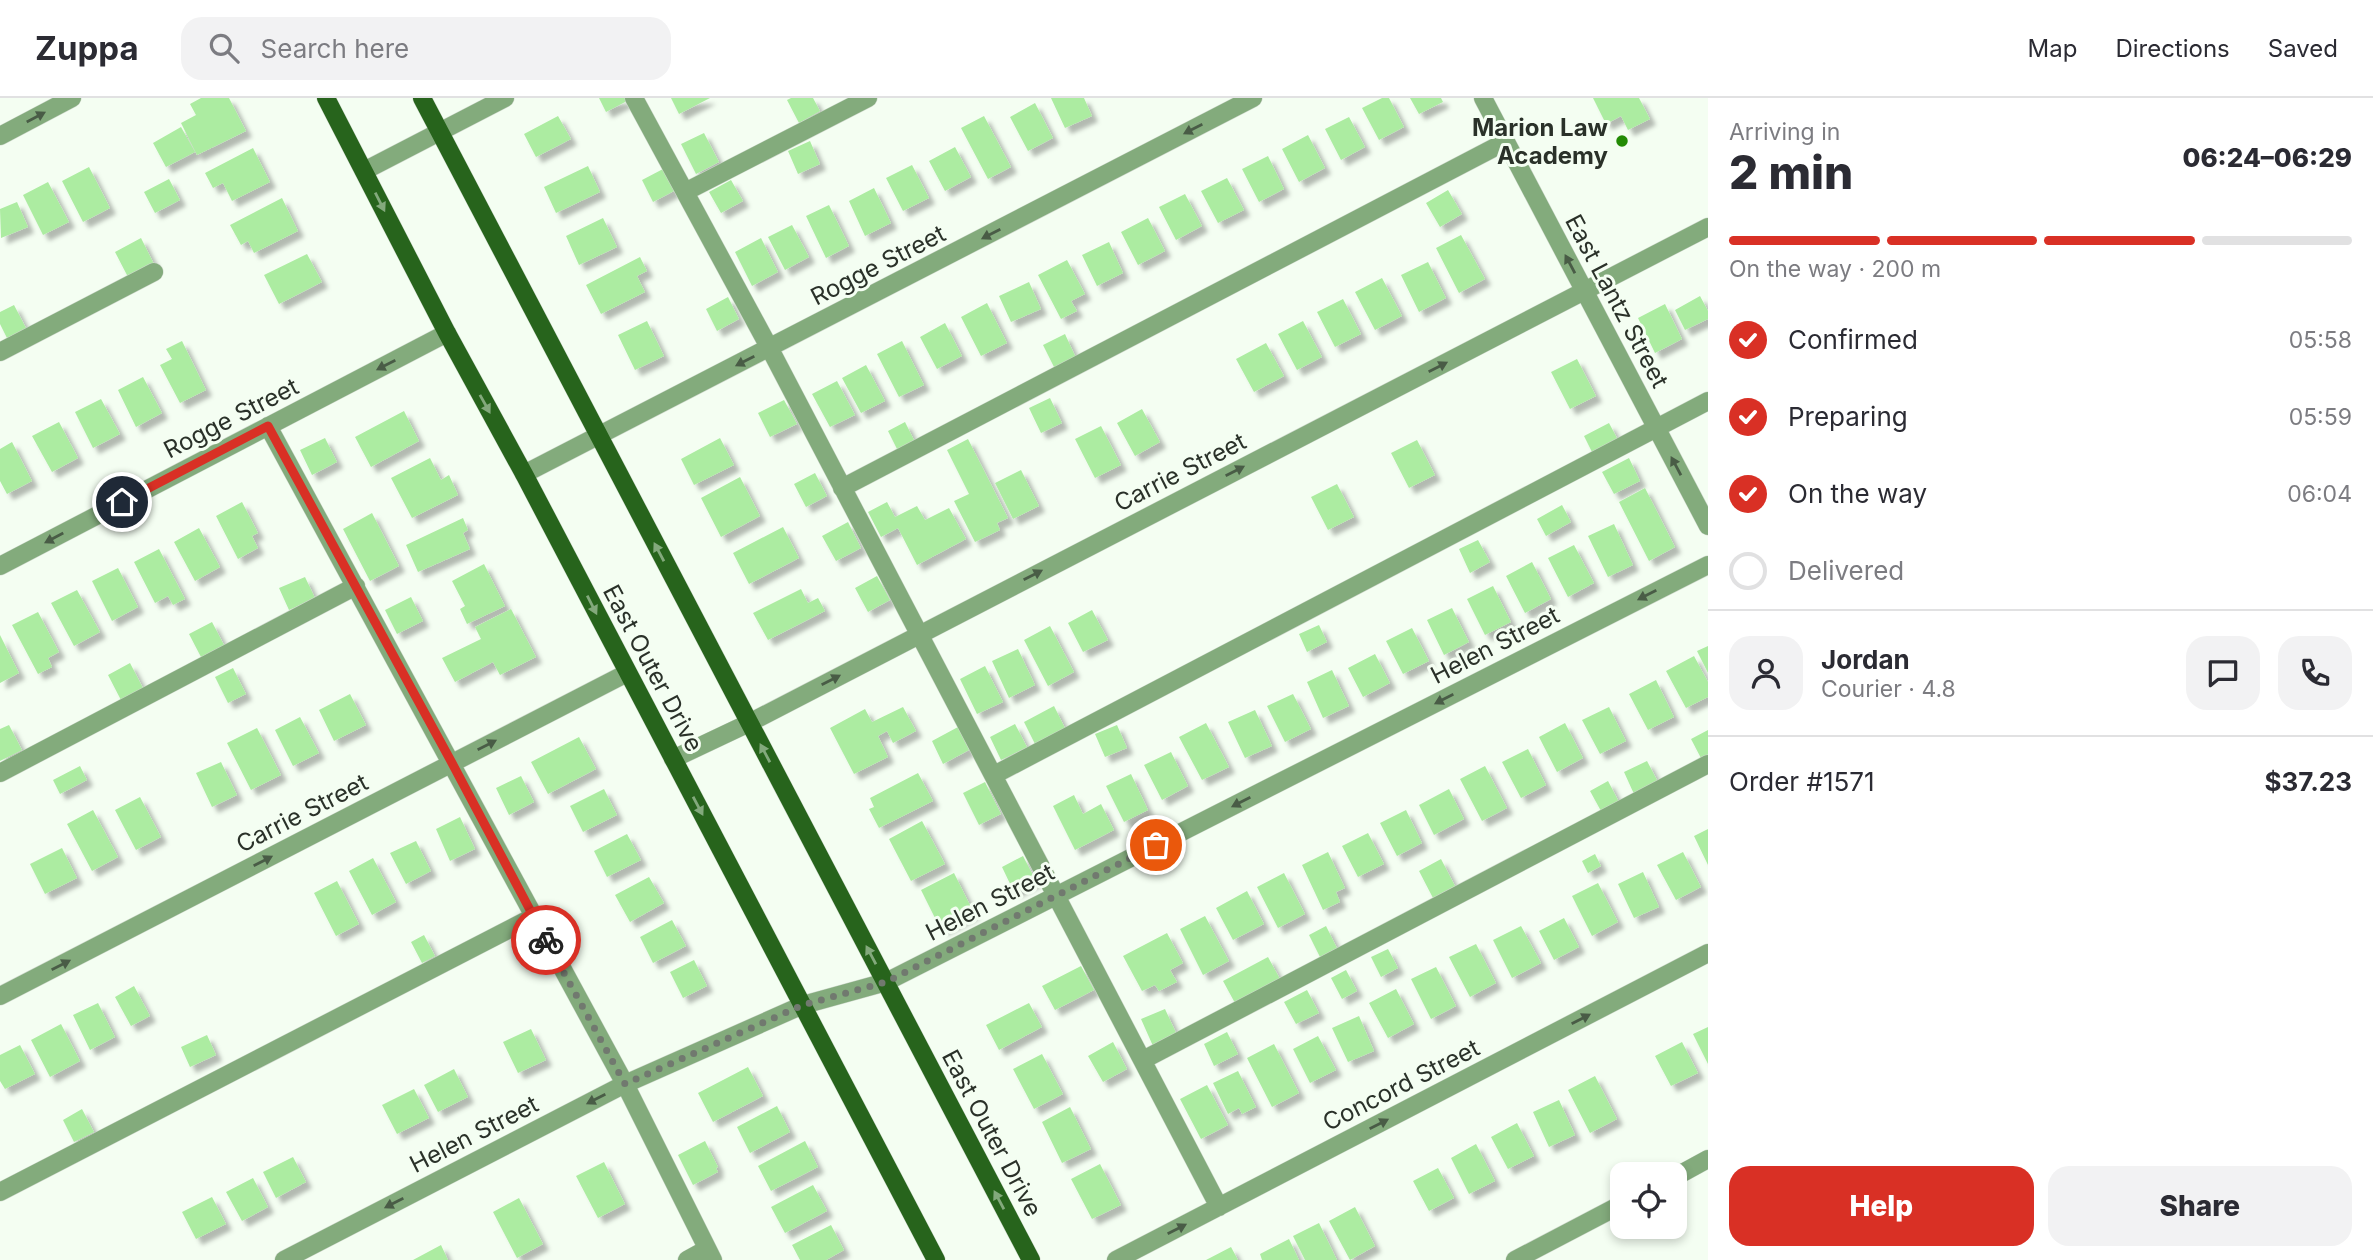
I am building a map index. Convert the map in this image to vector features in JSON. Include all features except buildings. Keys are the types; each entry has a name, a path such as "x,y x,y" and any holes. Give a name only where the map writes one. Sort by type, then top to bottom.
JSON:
{"main road":[{"name":"East Outer Drive","path":"326,98 936,1260"},
{"name":"East Outer Drive","path":"422,98 1031,1260"}],"street":[{"path":"0,135 72,98"},
{"path":"364,171 505,98"},
{"path":"634,98 770,349 1219,1207"},
{"path":"685,192 868,98"},
{"name":"Rogge Street","path":"524,474 1253,98"},
{"name":"East Lantz Street","path":"1483,98 1708,526"},
{"path":"842,488 1506,142"},
{"name":"Carrie Street","path":"673,759 749,723 1708,227"},
{"path":"0,352 154,272"},
{"name":"Rogge Street","path":"0,566 447,333"},
{"path":"994,775 1708,401"},
{"path":"268,426 625,1084 710,1255 687,1260"},
{"name":"Helen Street","path":"284,1260 625,1084 803,1005 886,982 1708,565"},
{"path":"0,773 356,586"},
{"name":"Carrie Street","path":"0,996 627,673"},
{"path":"1143,1060 1708,764"},
{"path":"0,1192 533,917"},
{"name":"Concord Street","path":"1116,1260 1708,953"},
{"path":"1687,1170 1708,1159"},
{"path":"1515,1260 1610,1210"}],"way so far":[{"path":"546,940 625,1084 803,1005 886,982 1156,845"}],"place":[{"name":"Marion Law Academy","path":"1622,141"}],"route":[{"path":"122,502 268,426 546,940"}]}
